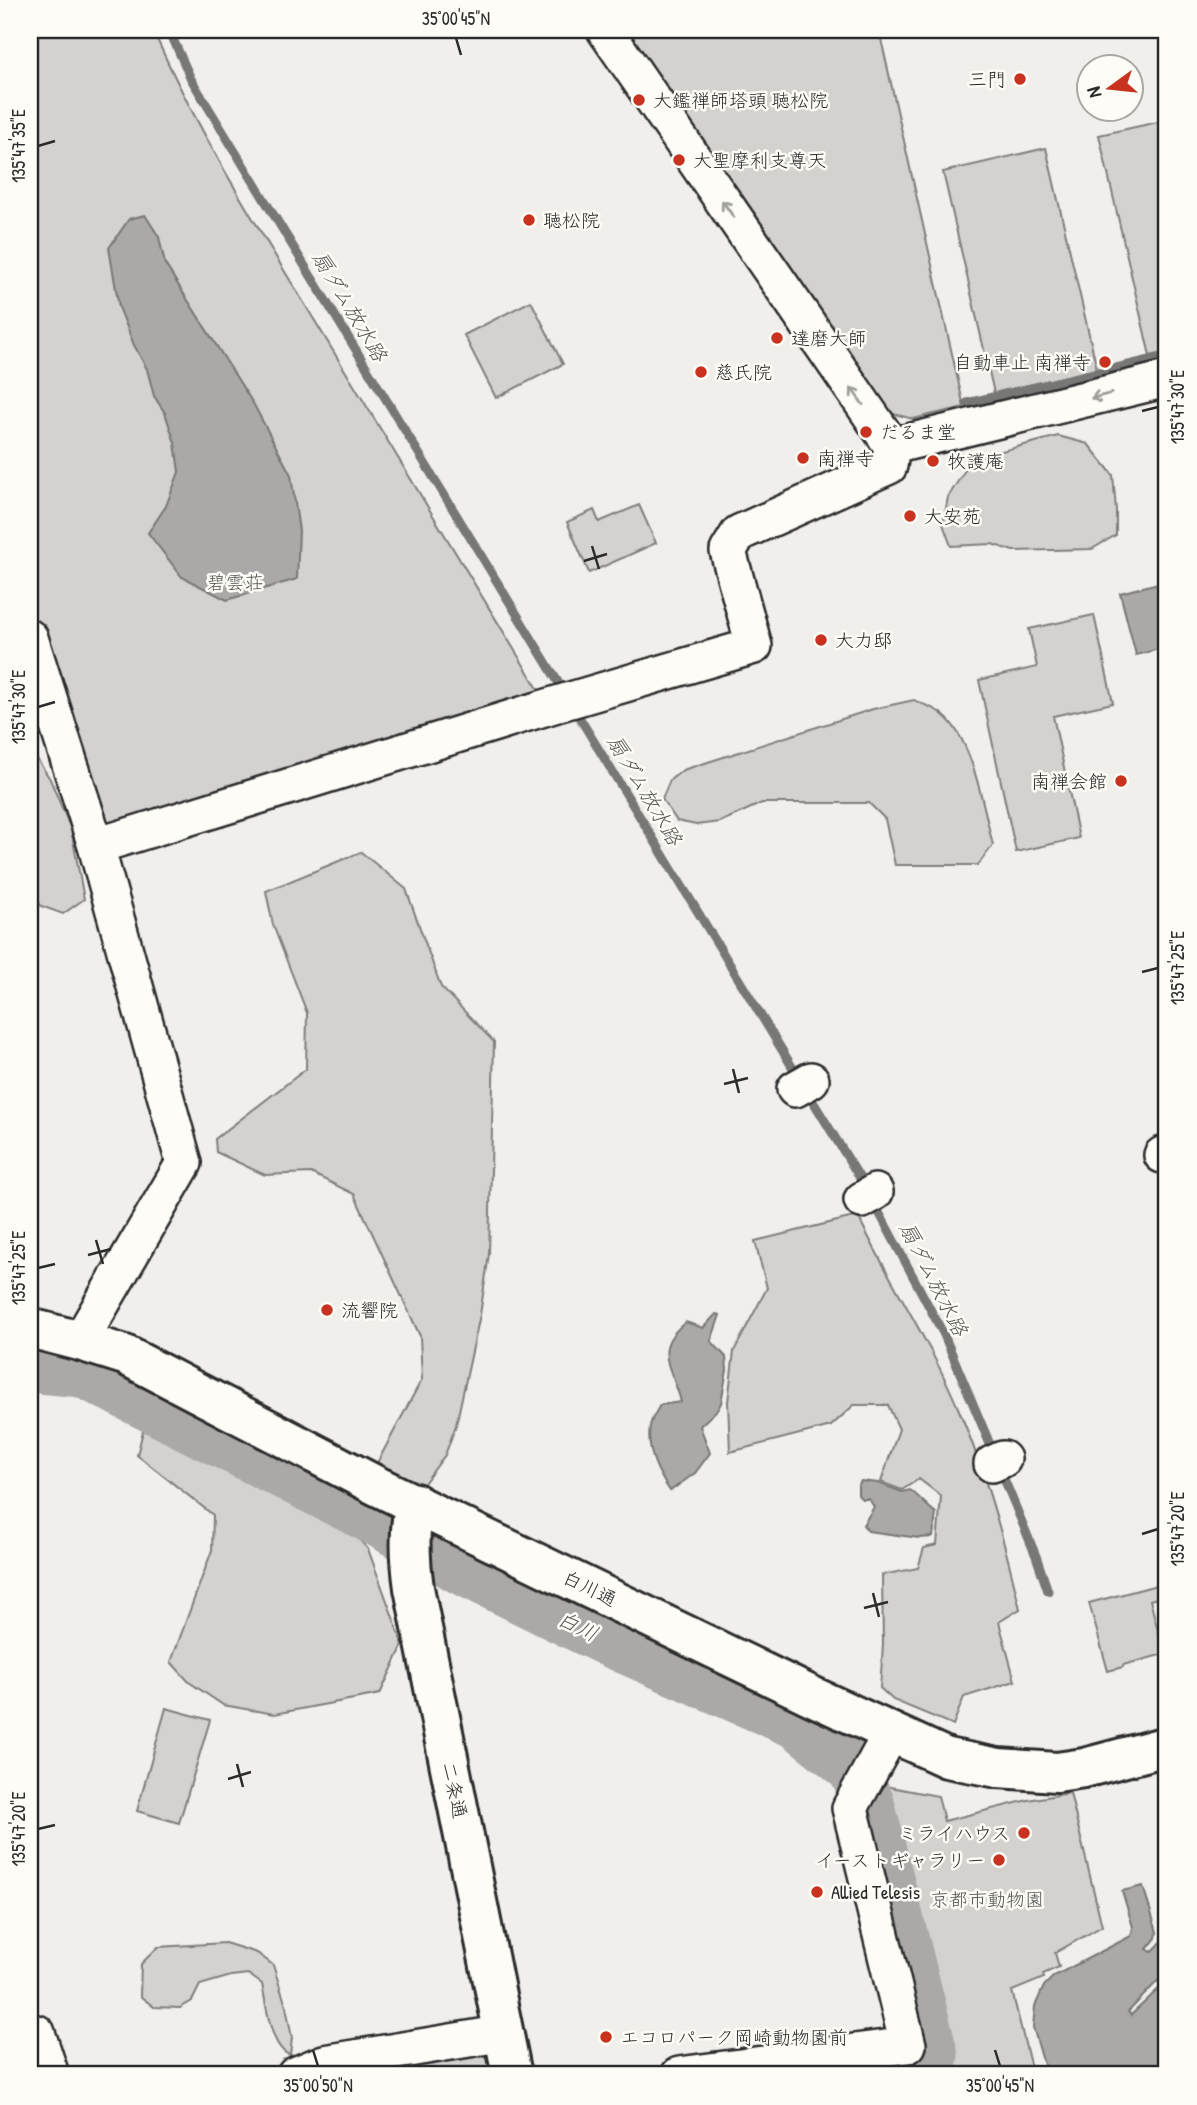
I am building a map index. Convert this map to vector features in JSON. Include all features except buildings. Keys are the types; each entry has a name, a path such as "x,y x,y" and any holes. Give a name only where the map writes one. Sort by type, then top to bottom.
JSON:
{"main road":[{"name":"白川通","path":"30,1328 80,1340 125,1355 377,1486 413,1512 947,1758 998,1768 1043,1772 1084,1768 1167,1746"},
{"name":"二条通","path":"413,1512 410,1562 417,1602 512,2075"}],"street":[{"path":"96,846 569,700 754,646 728,551 739,533 889,466 892,446 605,30"},
{"path":"892,446 1167,379"},
{"path":"30,638 96,846 184,1163 80,1340"},
{"path":"680,2075 908,2045 850,1808 891,1733"},
{"path":"30,2033 37,2033 51,2075"},
{"path":"295,2075 324,2063 505,2033"}],"green space":[{"name":"碧雲荘","path":"30,30 153,30 189,106 230,180 543,697 98,842 30,629"},
{"path":"624,30 879,30 964,407 913,419 890,413"},
{"path":"1167,120 1167,352 1150,356 1099,135"},
{"path":"1046,148 1097,369 994,393 943,172"},
{"path":"531,301 563,364 496,398 464,335"},
{"path":"1058,436 1088,444 1113,475 1116,535 1092,549 1013,551 992,544 951,546 943,524 948,497 972,459"},
{"path":"639,505 656,543 589,573 567,522 594,510 599,522"},
{"path":"1094,615 1113,703 1053,716 1079,838 1016,852 979,680 1037,667 1029,629"},
{"path":"914,700 933,708 953,726 962,740 976,775 993,845 978,865 895,865 885,819 869,803 762,803 720,822 696,825 677,821 662,799 670,780 683,770 873,709"},
{"path":"30,748 50,779 71,829 84,899 63,914 41,906 30,887"},
{"path":"361,852 406,889 441,987 494,1042 489,1254 480,1315 456,1425 445,1455 422,1486 377,1463 422,1379 420,1336 354,1194 311,1173 265,1175 216,1152 215,1139 306,1069 307,1013 273,925 266,891"},
{"path":"858,1216 938,1364 961,1415 995,1510 1020,1609 999,1622 1015,1681 964,1697 953,1725 893,1700 880,1688 883,1645 882,1575 918,1568 924,1548 937,1545 941,1496 919,1479 902,1490 881,1482 899,1429 888,1405 854,1405 831,1426 730,1452 728,1402 734,1351 767,1288 755,1241"},
{"path":"162,1422 346,1525 368,1549 403,1645 380,1694 274,1714 223,1705 189,1682 171,1662 212,1550 213,1515 137,1455 143,1431"},
{"path":"1157,1585 1160,1597 1150,1600 1164,1654 1108,1671 1089,1603"},
{"path":"166,1708 210,1720 179,1823 137,1811"},
{"name":"京都市動物園","path":"880,1785 938,1796 944,1821 1028,1800 1070,1793 1102,1926 1055,1953 1059,1967 1043,1974 1044,1978 1012,1991 1031,2068 1018,2075 786,2075 940,2058 873,1798"},
{"path":"225,1943 257,1953 273,1965 286,2006 292,2038 290,2055 283,2051 273,2035 262,1984 248,1974 200,1985 192,2001 180,2008 154,2007 140,1996 141,1964 158,1947"},
{"path":"490,2048 495,2075 326,2075"}],"shaded area":[{"path":"145,215 159,237 165,264 254,405 291,475 299,531 297,579 227,600 182,577 148,533 166,506 179,472 175,443 165,413 154,396 147,369 119,307 109,248 129,219"},
{"path":"1162,582 1167,602 1167,647 1136,655 1120,593"},
{"path":"716,1314 720,1315 711,1341 726,1357 727,1370 721,1403 700,1426 710,1453 695,1473 670,1491 654,1460 649,1435 650,1426 660,1405 681,1402 666,1350 675,1332 686,1322 703,1328"},
{"path":"861,1481 914,1493 936,1513 933,1537 919,1538 868,1531 863,1525 874,1507 869,1499 862,1499 858,1495"},
{"path":"1143,1886 1157,1932 1156,1938 1147,1949 1152,1952 1167,1936 1167,1971 1128,2012 1131,2015 1167,1981 1167,2075 1047,2075 1033,2027 1035,2006 1044,1986 1054,1976 1131,1936 1133,1927 1122,1891"}],"waterway":[{"name":"扇ダム放水路","path":"169,30 191,79 566,695"},
{"path":"1165,30 1167,39"},
{"path":"967,403 1167,356"},
{"name":"扇ダム放水路","path":"573,707 799,1078"},
{"name":"扇ダム放水路","path":"806,1090 866,1188"},
{"name":"扇ダム放水路","path":"873,1201 944,1335 995,1456"},
{"name":"白川","path":"30,1367 82,1372 377,1521 461,1569 610,1642 798,1724 853,1768 869,1803 933,2056"},
{"name":"扇ダム放水路","path":"1000,1469 1048,1591"}],"place":[{"name":"三門","path":"1020,79"},
{"name":"大鑑禅師塔頭 聴松院","path":"639,100"},
{"name":"大聖摩利支尊天","path":"679,160"},
{"name":"聴松院","path":"529,220"},
{"name":"達磨大師","path":"777,338"},
{"name":"自動車止 南禅寺","path":"1105,362"},
{"name":"慈氏院","path":"701,372"},
{"name":"だるま堂","path":"866,432"},
{"name":"南禅寺","path":"803,458"},
{"name":"牧護庵","path":"933,461"},
{"name":"大安苑","path":"910,516"},
{"name":"大力邸","path":"821,640"},
{"name":"南禅会館","path":"1121,781"},
{"name":"流響院","path":"327,1310"},
{"name":"ミライハウス","path":"1024,1833"},
{"name":"イーストギャラリー","path":"999,1860"},
{"name":"Allied Telesis","path":"817,1892"},
{"name":"エコロパーク岡崎動物園前","path":"606,2037"}]}
